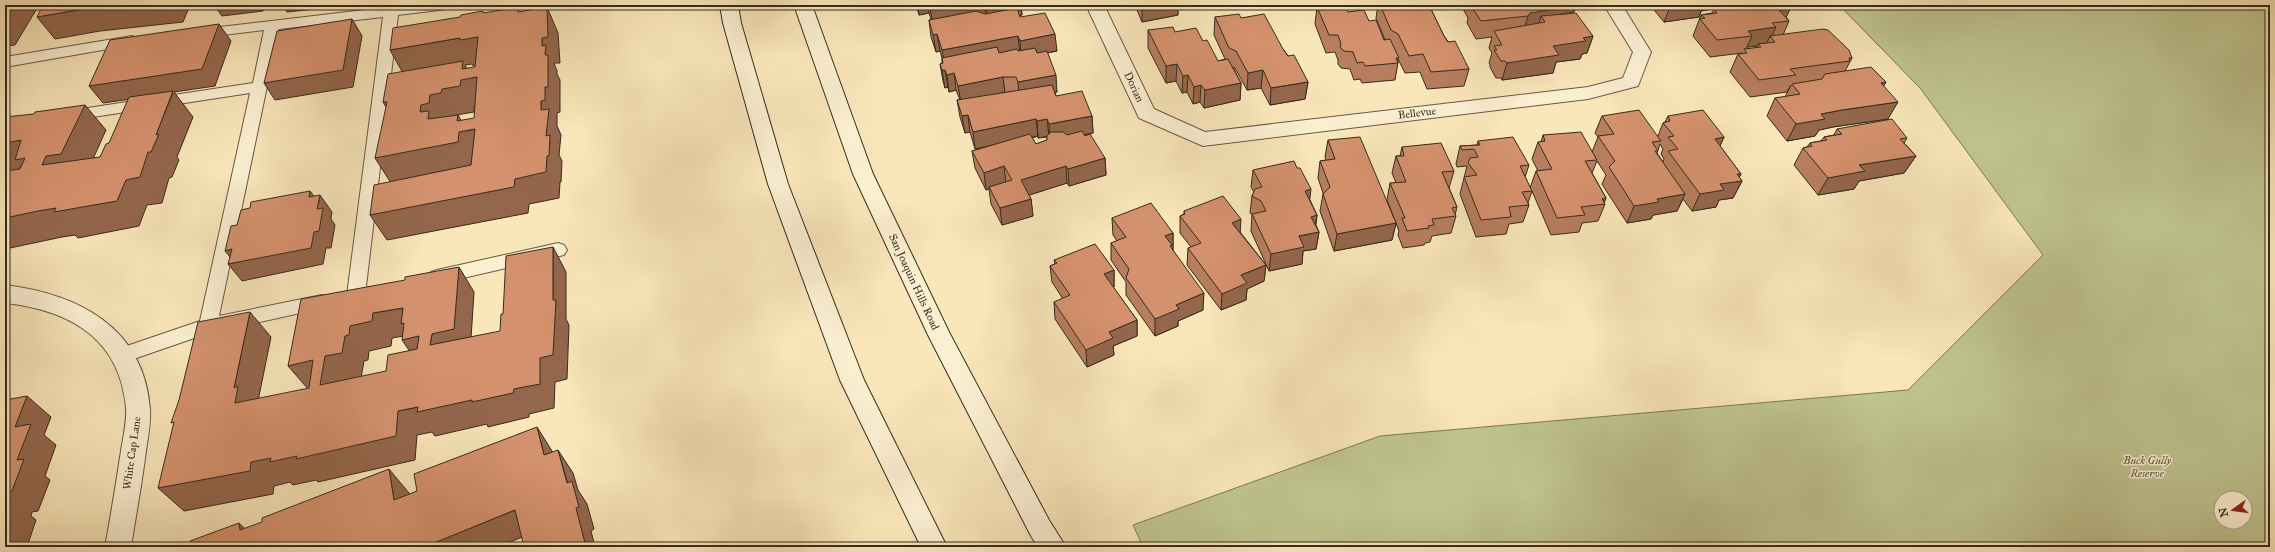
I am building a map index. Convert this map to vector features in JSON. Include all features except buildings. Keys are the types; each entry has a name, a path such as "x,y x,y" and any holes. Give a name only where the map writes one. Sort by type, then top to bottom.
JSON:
{"main road":[{"path":"729,5 732,23 778,184 841,351 852,380 934,547"},
{"name":"San Joaquin Hills Road","path":"804,5 863,174 939,335 1040,528 1053,547"},
{"name":"Dorian","path":"1095,5 1146,113 1203,139"},
{"name":"Bellevue","path":"1203,139 1588,93 1631,82 1642,52 1613,5"},
{"name":"White Cap Lane","path":"5,294 20,294 55,303 85,316 109,335 130,367 138,408 137,431 118,547"}],"lane":[{"path":"183,35 447,5"},
{"path":"122,355 208,326 364,293 391,11"},
{"path":"208,326 273,24"},
{"path":"5,62 146,39"},
{"path":"51,119 259,87"},
{"path":"418,281 558,250"}],"green space":[{"name":"Buck Gully Reserve","path":"1839,5 2270,5 2270,547 1143,547 1133,525 1380,436 1908,390 2043,255 1920,88"}]}
